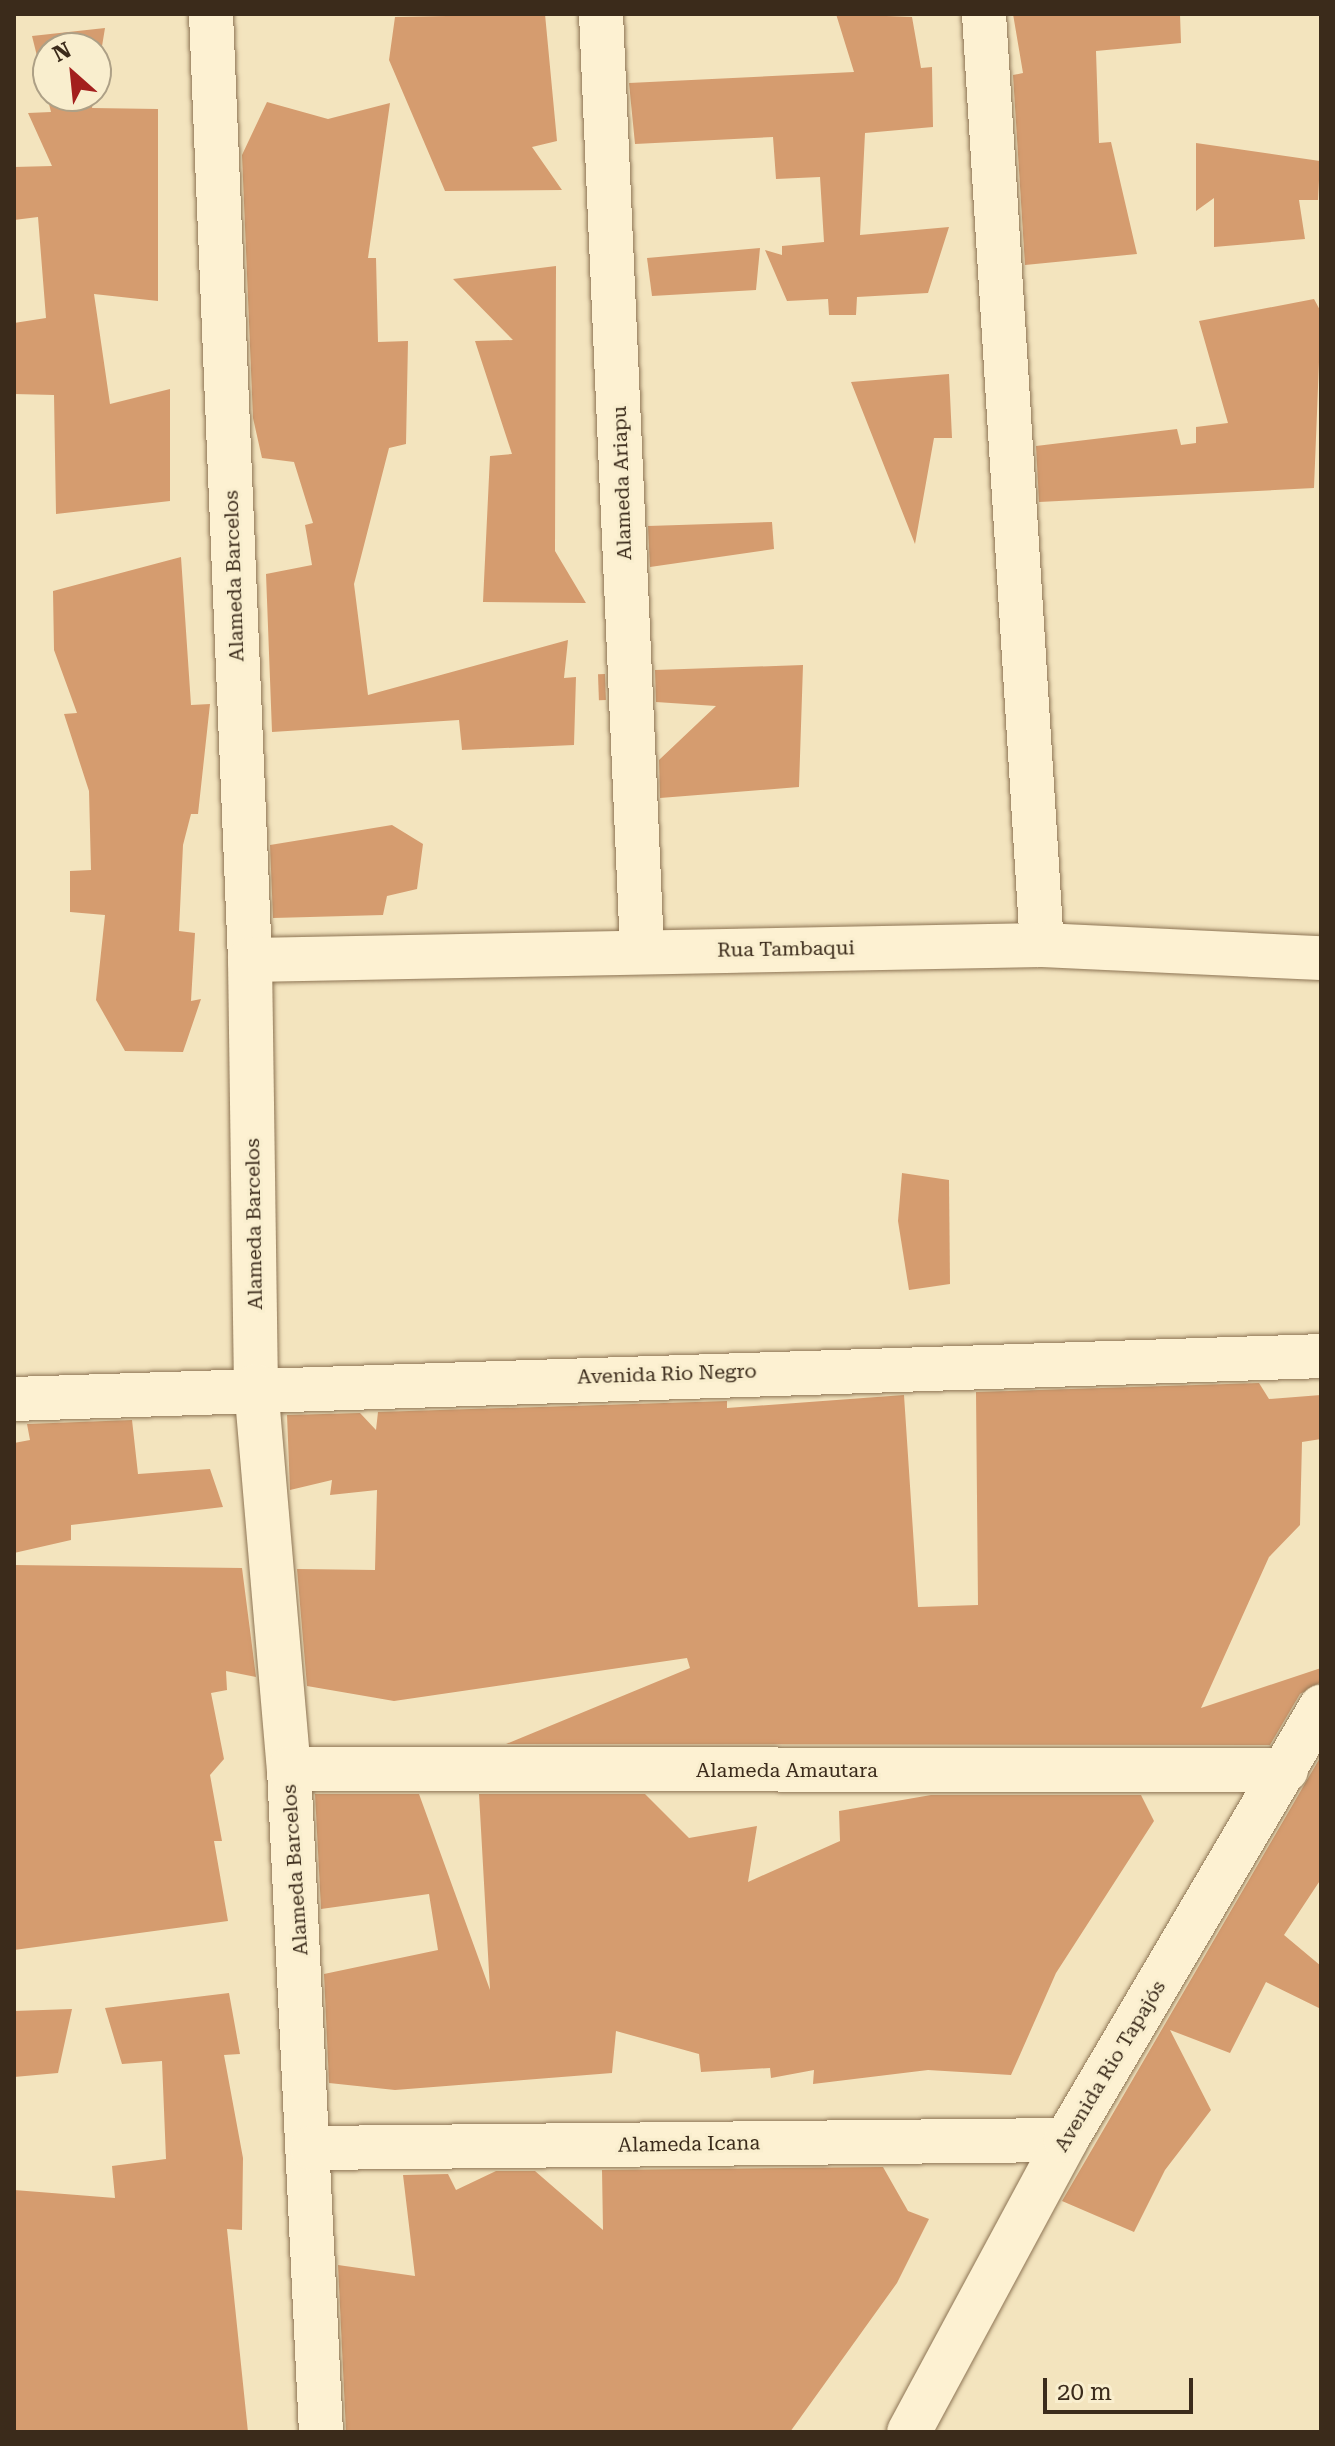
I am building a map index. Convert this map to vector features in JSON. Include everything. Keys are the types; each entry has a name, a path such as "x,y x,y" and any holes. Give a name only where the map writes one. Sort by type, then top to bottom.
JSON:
{"street":[{"name":"Alameda Barcelos","path":"211,14 250,960 256,1386 289,1769 312,2148 321,2432"},
{"name":"Alameda Ariapu","path":"601,14 642,951"},
{"path":"984,14 1042,945"},
{"name":"Rua Tambaqui","path":"250,960 1042,945 1321,958"},
{"name":"Avenida Rio Negro","path":"14,1399 256,1386 1321,1356"},
{"name":"Avenida Rio Tapajós","path":"909,2432 1066,2140 1321,1707"},
{"name":"Alameda Amautara","path":"289,1769 1286,1770"},
{"name":"Alameda Icana","path":"312,2148 1066,2140"}],"building":[{"path":"545,14 557,141 532,147 562,190 445,191 389,60 395,17"},
{"path":"836,14 912,17 921,68 932,67 933,127 865,133 860,235 949,227 928,293 857,297 856,315 829,315 828,299 787,301 765,250 782,255 782,246 824,242 820,177 776,179 773,137 635,144 629,83 854,72"},
{"path":"1013,14 1180,14 1181,43 1096,51 1099,143 1111,142 1137,254 1025,265 1013,75 1023,73"},
{"path":"105,28 104,32 68,32"},
{"path":"267,102 328,119 390,103 368,258 376,258 378,342 408,341 406,444 389,448 354,584 368,695 568,640 564,678 576,677 574,745 462,750 459,720 272,732 266,574 312,565 305,525 313,523 294,462 262,458 253,418 242,155"},
{"path":"158,109 158,301 94,294 110,404 170,389 170,501 56,514 54,395 14,394 14,323 46,318 38,217 14,220 14,167 52,166 28,113"},
{"path":"1196,143 1320,161 1318,200 1299,200 1305,239 1214,247 1214,198 1196,211"},
{"path":"760,248 756,290 652,296 647,258"},
{"path":"556,266 555,551 586,603 483,602 490,456 512,454 475,341 513,340 453,279"},
{"path":"1314,299 1321,312 1314,488 1039,502 1036,446 1177,429 1181,445 1196,443 1196,427 1228,423 1199,321"},
{"path":"949,374 952,438 934,438 915,544 851,382"},
{"path":"772,522 774,549 650,567 648,526"},
{"path":"181,557 191,705 210,704 198,814 191,814 183,845 179,931 195,933 191,1001 201,999 183,1052 125,1051 96,1000 105,915 70,912 70,871 91,870 89,791 64,714 77,713 54,650 53,591"},
{"path":"803,665 799,787 660,798 659,760 716,706 656,702 655,670"},
{"path":"598,674 605,674 606,700 599,700"},
{"path":"392,825 423,844 417,889 387,896 383,915 273,918 270,845"},
{"path":"902,1173 949,1180 950,1284 909,1290 898,1221"},
{"path":"1259,1383 1269,1399 1321,1395 1321,1439 1302,1442 1300,1525 1269,1557 1201,1708 1321,1668 1321,1682 1300,1694 1270,1745 506,1744 690,1668 687,1658 394,1701 307,1686 297,1569 375,1570 377,1490 330,1495 332,1480 290,1490 287,1415 360,1413 376,1430 378,1412 727,1401 727,1408 904,1395 918,1607 978,1605 976,1392"},
{"path":"132,1420 138,1474 210,1469 223,1507 71,1525 71,1540 14,1553 14,1443 30,1440 27,1424"},
{"path":"14,1565 242,1568 256,1677 226,1671 227,1690 211,1693 224,1759 210,1775 222,1841 214,1841 228,1921 14,1950"},
{"path":"1321,1756 1321,1879 1284,1935 1321,1966 1321,2009 1266,1982 1230,2053 1170,2030 1211,2110 1165,2170 1134,2232 1062,2201"},
{"path":"315,1794 419,1794 490,1990 479,1794 645,1794 689,1838 757,1826 748,1882 840,1841 839,1811 931,1795 1141,1795 1154,1821 1056,1973 1011,2075 928,2070 813,2084 814,2070 771,2078 770,2068 701,2072 699,2054 616,2031 612,2073 395,2090 329,2083 324,1974 438,1950 429,1894 321,1909"},
{"path":"229,1993 240,2054 224,2055 243,2158 242,2230 227,2229 248,2432 14,2432 14,2190 115,2198 112,2166 166,2159 162,2061 122,2064 105,2008"},
{"path":"72,2009 58,2073 14,2077 14,2011"},
{"path":"883,2167 908,2211 929,2219 897,2283 790,2432 346,2432 338,2265 415,2276 403,2175 448,2174 456,2190 496,2171 535,2171 603,2230 602,2170"}]}
